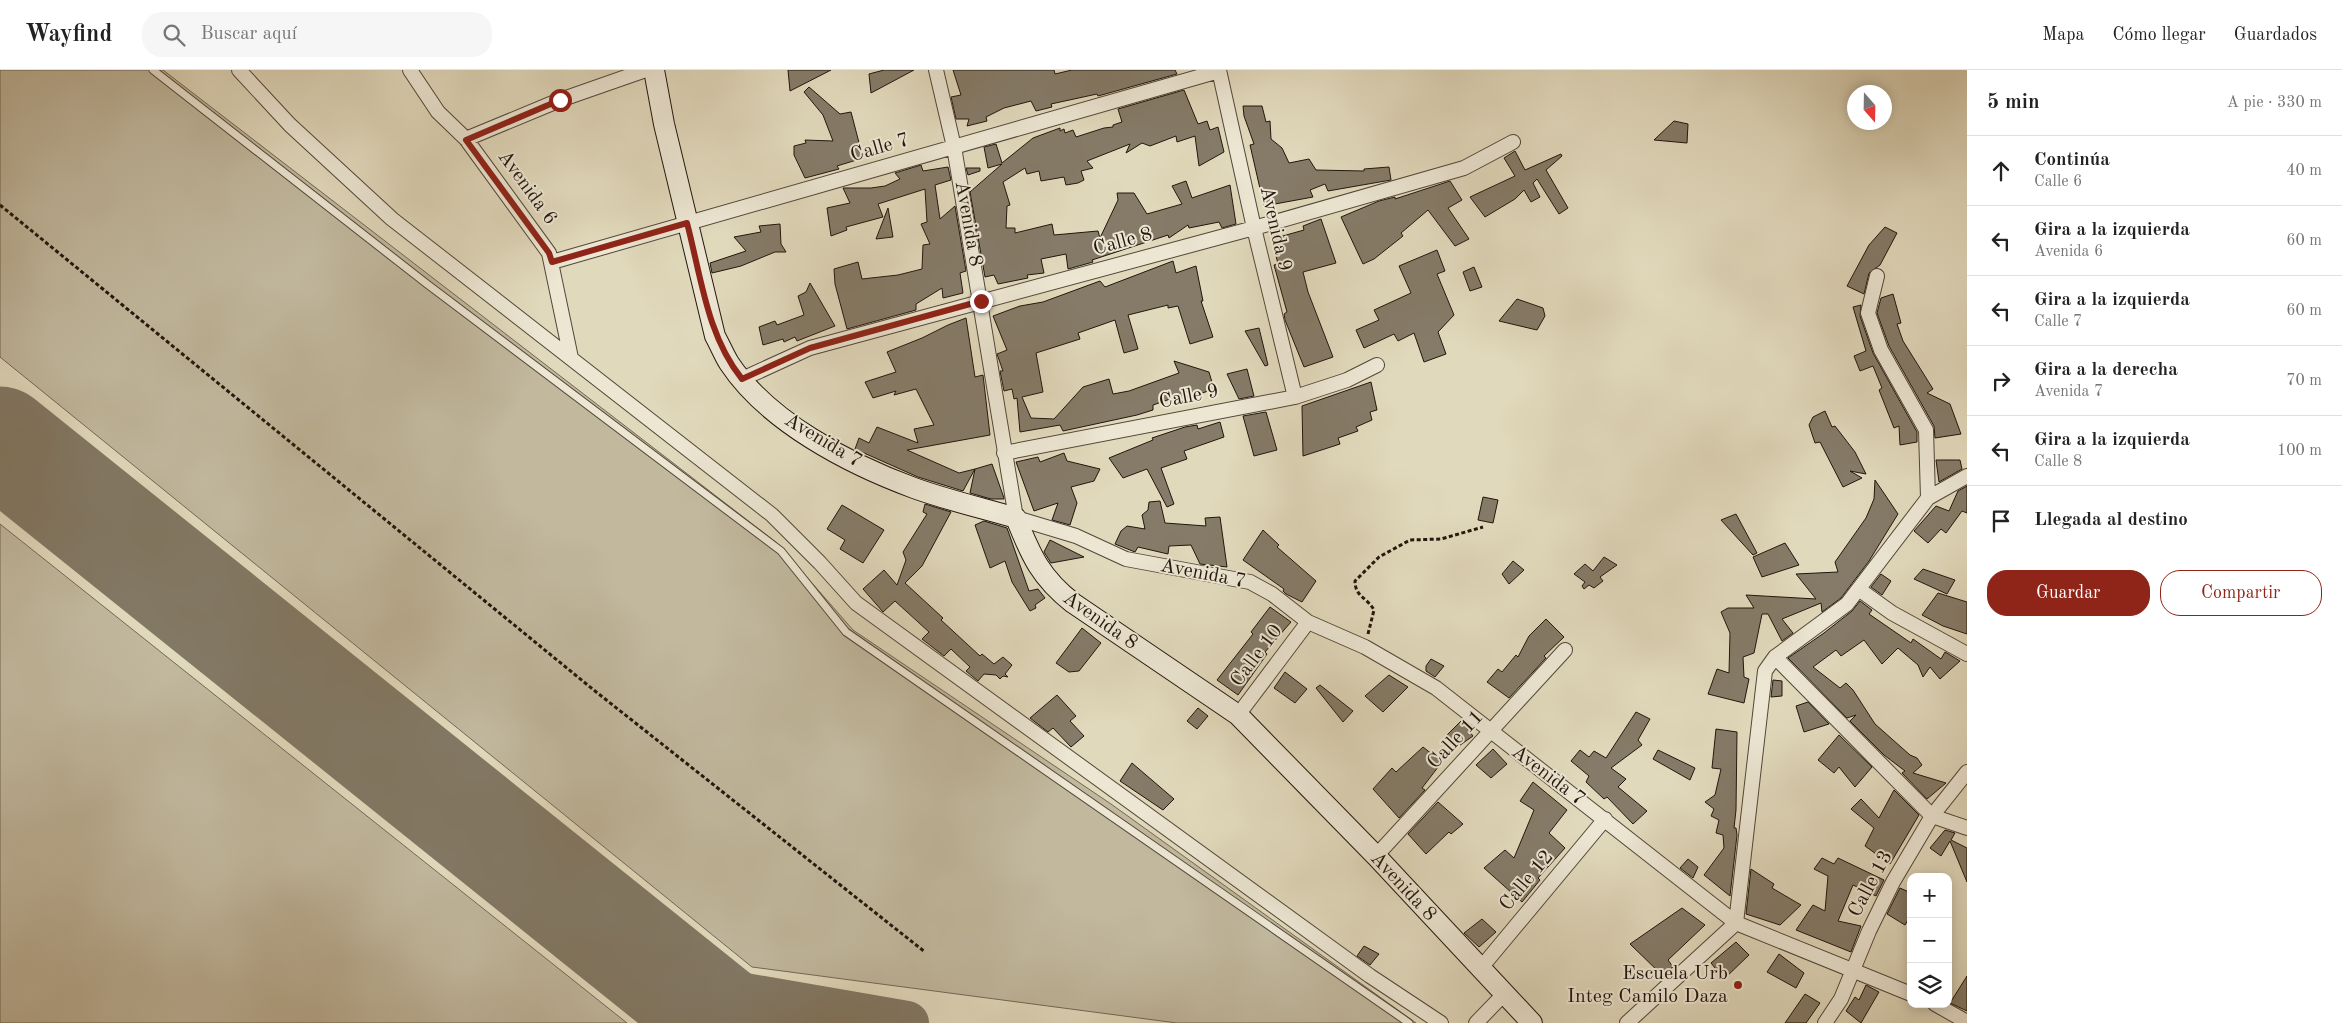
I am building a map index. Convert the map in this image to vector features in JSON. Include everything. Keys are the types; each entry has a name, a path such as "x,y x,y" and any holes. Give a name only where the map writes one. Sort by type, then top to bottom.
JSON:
{"street":[{"path":"239,70 290,125 392,219 772,515 820,563 856,603 1362,971 1441,1023"},
{"name":"Avenida 6","path":"410,70 438,112 466,140 549,253 571,358"},
{"path":"466,140 560,100 646,70"},
{"name":"Avenida 7","path":"654,70 687,223 716,336 729,363 742,379 758,397 783,418 822,444 865,467 914,488 1076,536 1126,559 1250,582 1272,594 1308,622 1365,647 1436,688 1736,923 1907,992"},
{"name":"Avenida 8","path":"936,70 954,147 1016,518 1037,566 1054,588 1073,603 1238,715 1376,856 1532,1023"},
{"name":"Calle 7","path":"552,262 1219,71"},
{"name":"Avenida 9","path":"1219,71 1254,228 1295,397"},
{"name":"Calle 8","path":"742,379 810,348 1254,228 1464,168 1513,142"},
{"path":"1877,276 1868,313 1881,350 1926,430 1928,498"},
{"name":"Calle 9","path":"1004,453 1295,397 1347,380 1377,365"},
{"path":"1627,1023 1736,923 1765,671 1776,657 1847,604 1860,590 1928,498 1967,476"},
{"path":"1860,590 1892,612 1967,654"},
{"name":"Calle 10","path":"1238,715 1308,622"},
{"name":"Calle 11","path":"1376,856 1566,650"},
{"path":"1776,657 1932,816 1967,828"},
{"name":"Calle 13","path":"1825,1023 1841,999 1852,970 1893,882 1932,816 1967,772"},
{"name":"Calle 12","path":"1480,969 1605,819"},
{"path":"1476,1023 1505,993"},
{"path":"1942,1008 1967,1022"}],"lane":[{"path":"153,70 427,284 781,551 846,632 1409,1023"}],"path":[{"path":"0,205 595,691 926,952"},
{"path":"1365,647 1374,610 1371,605 1358,595 1355,589 1355,581 1368,566 1410,540 1442,539 1483,527"}],"shaded area":[{"path":"0,70 163,70 777,543 853,630 1111,804 1416,1023 1177,1023 752,967 0,357"},
{"path":"0,524 627,1023 0,1023"}],"building":[{"path":"788,70 831,70 790,91"},
{"path":"884,70 914,70 871,93 869,74"},
{"path":"953,70 1054,70 1055,74 1072,70 1175,70 1177,74 1098,96 1097,94 1051,104 1052,107 1036,111 1031,101 1004,108 986,117 987,121 967,126 969,119 956,119 951,97 961,95"},
{"path":"809,87 840,114 851,112 863,158 837,166 839,169 805,178 794,155 794,146 806,143 805,140 833,141 823,115 804,92"},
{"path":"1184,90 1198,124 1207,121 1210,130 1218,127 1224,152 1199,166 1195,136 1177,142 1176,136 1150,146 1142,143 1126,153 1130,144 1087,161 1093,168 1081,171 1084,180 1066,185 1064,177 1041,181 1039,171 1027,174 1025,168 1003,182 1010,205 1007,206 1006,228 1015,228 1015,233 1052,224 1054,235 1098,231 1100,238 1118,200 1117,193 1134,193 1147,214 1182,204 1172,186 1186,181 1192,198 1230,185 1236,224 1222,228 1219,222 1189,228 1188,225 1169,238 1168,235 1068,269 1066,254 1041,259 1044,273 1027,275 1028,278 998,284 994,275 985,277 970,192 1002,164 988,168 984,147 996,144 1002,163 1033,138 1060,128 1060,131 1064,129 1065,133 1073,130 1076,137 1113,127 1113,125 1122,122 1118,109"},
{"path":"1243,106 1262,106 1266,122 1270,121 1271,139 1282,148 1289,163 1309,159 1316,170 1364,171 1364,169 1389,167 1391,180 1328,191 1325,184 1310,190 1313,197 1264,206 1250,145 1254,144 1244,116"},
{"path":"1674,121 1688,124 1687,143 1654,140"},
{"path":"1515,151 1525,170 1561,154 1562,156 1546,170 1568,208 1559,214 1537,179 1533,183 1540,197 1531,202 1524,190 1515,199 1485,217 1470,197 1515,176 1504,158"},
{"path":"921,165 923,171 948,167 951,180 935,185 940,219 955,206 966,271 960,273 963,293 943,298 942,288 916,304 916,310 847,329 835,284 834,269 858,262 862,279 898,275 922,269 923,245 930,244 921,224 927,222 925,189 878,204 883,217 846,227 847,230 831,236 827,208 850,203 843,188 885,186 900,179 895,173"},
{"path":"966,168 980,168 980,171 968,175"},
{"path":"1450,181 1462,200 1448,208 1469,239 1455,246 1428,210 1401,233 1403,236 1374,259 1363,264 1341,217 1379,201 1395,197 1395,199"},
{"path":"888,208 893,237 876,239"},
{"path":"1321,219 1336,263 1303,272 1308,292 1333,357 1304,367 1285,320 1284,314 1287,312 1274,265 1278,264 1272,239 1304,230 1303,226"},
{"path":"780,224 781,244 786,252 775,252 741,266 712,273 710,263 746,251 734,237 761,232 759,226"},
{"path":"1885,227 1897,233 1880,265 1869,273 1864,294 1847,286 1869,245"},
{"path":"1437,250 1445,271 1437,274 1454,315 1438,332 1446,354 1424,362 1414,333 1398,341 1394,334 1364,348 1356,330 1379,320 1374,310 1411,293 1399,266"},
{"path":"1173,261 1176,273 1196,266 1203,301 1201,301 1213,337 1190,344 1178,306 1168,308 1168,305 1128,315 1138,349 1124,353 1115,320 1078,333 1080,339 1036,353 1043,392 1022,397 1031,418 1054,419 1083,387 1109,379 1113,394 1129,391 1179,373 1174,361 1209,372 1214,389 1176,402 1173,398 1153,405 1153,410 1137,415 1063,431 1060,425 1020,432 1017,398 1014,399 1012,389 1004,391 1000,371 1003,371 997,354 1007,350 993,316 1020,306 1043,302 1100,281 1105,287"},
{"path":"1474,267 1482,287 1470,291 1463,272"},
{"path":"810,283 835,326 797,341 795,337 784,342 783,339 763,345 759,327 775,321 777,325 804,315 798,296 806,292"},
{"path":"1893,294 1901,323 1897,324 1903,341 1933,389 1927,393 1950,404 1961,434 1935,438 1934,426 1889,346 1877,313 1881,298"},
{"path":"1517,299 1543,308 1545,316 1537,330 1499,321"},
{"path":"1861,305 1860,316 1873,353 1917,432 1917,442 1900,445 1899,426 1894,428 1879,390 1882,388 1873,366 1860,371 1854,356 1866,351 1853,307"},
{"path":"966,318 975,377 983,375 990,435 907,450 959,473 975,469 963,491 918,477 855,449 859,438 869,443 877,427 918,443 914,429 934,425 916,389 894,395 896,391 873,398 865,382 896,372 887,352"},
{"path":"1259,328 1268,365 1265,366 1245,331"},
{"path":"1247,369 1254,396 1239,399 1227,374"},
{"path":"1371,382 1377,410 1370,412 1372,420 1356,427 1358,431 1338,438 1340,444 1303,456 1302,406"},
{"path":"1825,411 1832,427 1835,426 1855,452 1866,474 1850,471 1862,478 1843,487 1820,442 1815,443 1809,425 1813,417"},
{"path":"1266,412 1277,450 1254,456 1243,416"},
{"path":"1220,422 1224,437 1184,451 1187,459 1161,468 1174,504 1167,507 1147,469 1123,478 1109,458 1153,440 1152,438 1185,427 1197,425 1198,429"},
{"path":"1064,453 1067,461 1100,469 1094,481 1071,487 1077,503 1070,525 1052,520 1058,503 1034,511 1016,462 1038,457 1040,462"},
{"path":"1936,460 1960,460 1962,469 1939,482"},
{"path":"992,464 1004,499 991,499 970,493 975,469"},
{"path":"1875,480 1898,514 1869,561 1841,598 1822,612 1821,603 1782,619 1793,633 1782,641 1768,614 1762,614 1754,653 1743,657 1744,677 1749,679 1744,703 1708,694 1717,669 1729,673 1730,633 1721,612 1728,608 1754,608 1746,595 1816,599 1796,574 1838,572 1835,562 1866,518 1874,499"},
{"path":"1967,486 1967,513 1962,511 1946,533 1941,529 1928,543 1914,531 1936,506 1949,511 1958,491"},
{"path":"1483,497 1498,500 1493,523 1478,520"},
{"path":"1160,501 1165,523 1206,526 1205,518 1220,517 1227,567 1200,564 1191,545 1169,546 1168,554 1138,547 1135,552 1115,544 1121,531 1127,526 1145,529 1142,515 1148,510 1149,502"},
{"path":"925,504 951,512 922,566 905,583 980,656 982,654 994,664 1003,657 1012,665 1005,674 1008,677 1003,676 1000,679 996,675 984,674 978,681 966,671 970,667 951,649 944,656 922,639 929,632 895,601 883,612 863,589 884,570 897,585 906,560 903,552 927,514 923,512"},
{"path":"842,505 884,530 863,563 840,549 845,540 827,529"},
{"path":"1736,514 1757,553 1753,555 1721,520"},
{"path":"984,521 1007,528 1029,591 1038,589 1045,598 1035,605 1036,608 1030,611 1012,582 1005,561 990,568 975,525"},
{"path":"1263,530 1279,545 1277,547 1316,581 1302,602 1286,594 1283,591 1284,589 1243,560"},
{"path":"1050,540 1084,557 1051,563 1044,552"},
{"path":"1785,543 1799,565 1762,577 1753,557"},
{"path":"1604,557 1617,565 1600,577 1603,581 1594,588 1589,585 1584,589 1582,586 1585,582 1574,574 1585,564 1593,571"},
{"path":"1513,561 1524,570 1509,584 1502,574"},
{"path":"1923,569 1955,580 1947,594 1914,579"},
{"path":"1881,574 1891,581 1882,595 1871,587"},
{"path":"1938,593 1967,602 1967,634 1943,626 1922,615"},
{"path":"1860,601 1872,610 1869,614 1911,643 1913,639 1941,659 1945,652 1960,661 1940,679 1930,667 1923,677 1918,665 1898,648 1882,664 1864,640 1841,656 1836,650 1813,667 1840,688 1846,683 1853,690 1875,724 1910,755 1917,758 1922,765 1913,773 1946,783 1927,799 1902,773 1905,771 1884,755 1850,721 1856,715 1847,718 1788,658 1852,611"},
{"path":"1270,607 1291,622 1265,652 1267,654 1238,695 1217,680 1253,634 1251,632"},
{"path":"1546,619 1564,637 1544,656 1546,658 1509,698 1487,682 1498,669 1502,672 1516,655 1518,657 1529,636"},
{"path":"1082,628 1101,643 1079,671 1069,672 1056,663"},
{"path":"1431,659 1444,666 1435,677 1426,671 1426,666"},
{"path":"1285,672 1307,689 1295,703 1274,688"},
{"path":"1389,675 1408,687 1383,712 1365,696"},
{"path":"1773,680 1782,681 1782,696 1771,697"},
{"path":"1320,685 1353,711 1343,722 1316,688"},
{"path":"1057,695 1076,716 1070,721 1084,736 1071,747 1053,728 1048,732 1030,718"},
{"path":"1808,702 1829,724 1804,732 1796,706"},
{"path":"1198,708 1208,716 1197,729 1187,721"},
{"path":"1636,712 1650,719 1638,740 1642,745 1611,768 1626,779 1618,787 1647,811 1633,824 1607,797 1604,799 1586,782 1589,776 1571,761 1580,750 1589,757 1594,751 1606,758"},
{"path":"1461,721 1473,736 1456,748 1447,735"},
{"path":"1716,729 1737,732 1734,828 1736,828 1737,835 1730,896 1704,875 1724,848 1723,835 1716,833 1719,820 1711,816 1714,809 1705,802 1715,795 1721,769 1712,768"},
{"path":"1839,735 1872,767 1855,787 1839,767 1834,773 1818,760"},
{"path":"1423,747 1442,762 1422,788 1425,790 1399,818 1373,789 1392,768 1396,772"},
{"path":"1493,749 1507,764 1491,778 1476,765"},
{"path":"1658,750 1695,768 1690,780 1653,759"},
{"path":"1132,763 1174,799 1163,810 1120,781"},
{"path":"1533,782 1567,810 1549,833 1565,848 1538,878 1540,880 1522,902 1484,868 1505,850 1514,858 1534,810 1520,801"},
{"path":"1894,790 1919,815 1890,864 1865,846 1874,828 1851,809 1861,799 1879,818"},
{"path":"1438,802 1463,824 1451,834 1449,832 1426,854 1408,834"},
{"path":"1945,830 1955,833 1951,840 1967,848 1967,882 1950,841 1941,856 1930,848"},
{"path":"1822,858 1834,864 1838,858 1884,880 1876,896 1853,885 1838,921 1861,926 1851,952 1796,930 1813,905 1825,911 1828,876 1814,869"},
{"path":"1688,859 1698,867 1693,878 1680,868"},
{"path":"1751,869 1774,884 1772,888 1801,905 1780,925 1746,914"},
{"path":"1900,888 1907,891 1907,922 1905,925 1887,914"},
{"path":"1682,908 1705,925 1668,960 1673,967 1662,975 1630,944"},
{"path":"1482,919 1496,932 1479,947 1464,933"},
{"path":"1736,942 1749,955 1724,979 1711,963"},
{"path":"1364,946 1379,954 1370,965 1357,956"},
{"path":"1779,954 1804,973 1796,988 1767,972"},
{"path":"1967,976 1967,1011 1952,1004 1952,1000"},
{"path":"1866,985 1879,992 1861,1023 1846,1011 1855,997 1859,1000"},
{"path":"1805,994 1820,1003 1806,1023 1785,1023"}],"taxiway":[{"path":"676,983 907,1023"}],"runway":[{"path":"0,441 725,1023"}],"place":[{"name":"Escuela Urb Integ Camilo Daza","path":"1738,985"}],"route":[{"path":"560,100 466,140 549,253 552,262 687,223 716,336 729,363 742,379 810,348 981,301"}]}
